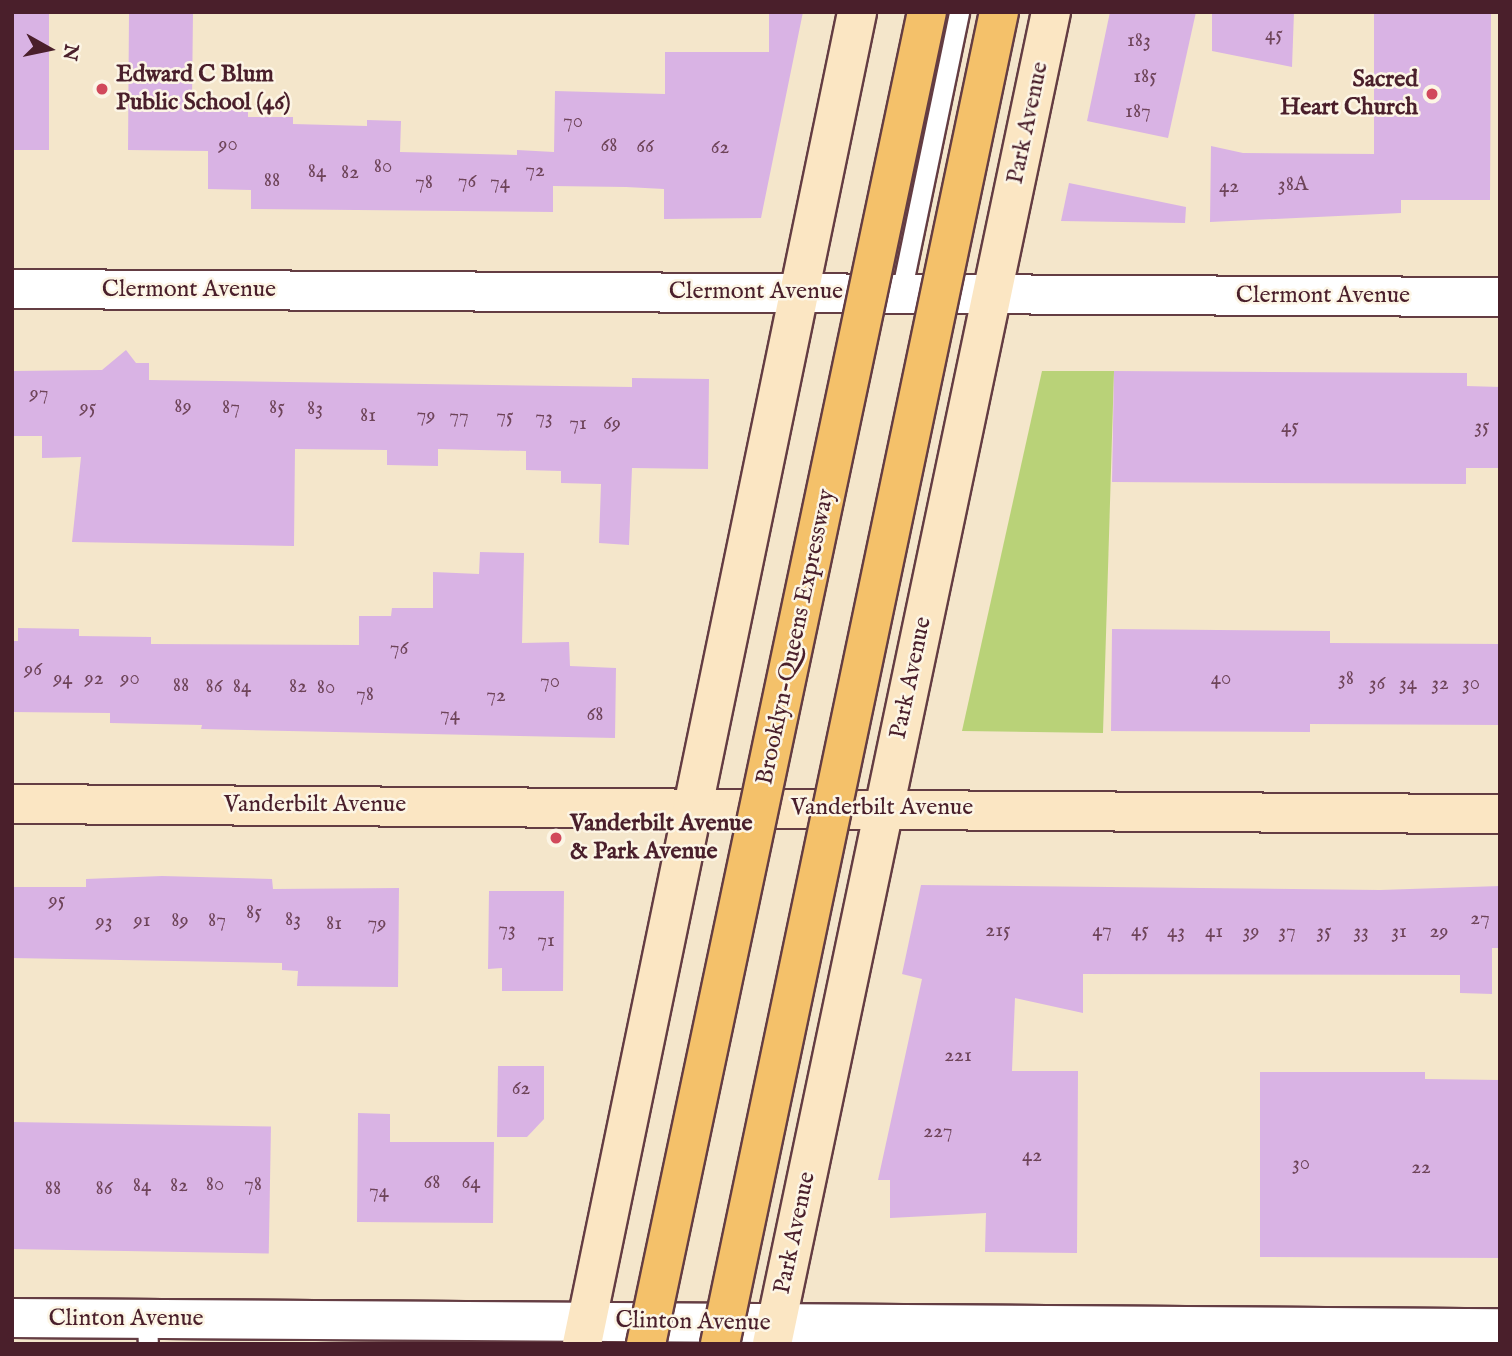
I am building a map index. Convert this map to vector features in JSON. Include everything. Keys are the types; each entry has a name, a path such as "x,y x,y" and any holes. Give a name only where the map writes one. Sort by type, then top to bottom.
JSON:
{"highway":[{"name":"Brooklyn-Queens Expressway","path":"646,1344 927,12"},
{"path":"720,1344 999,12"}],"main road":[{"path":"585,1332 690,807 857,12"},
{"name":"Park Avenue","path":"774,1333 1051,12"},
{"name":"Vanderbilt Avenue","path":"12,804 1500,814"}],"street":[{"name":"Clermont Avenue","path":"12,289 1500,297"},
{"name":"Clinton Avenue","path":"12,1318 147,1331 774,1333 1500,1328"}],"lane":[{"path":"901,293 959,12"}],"green space":[{"path":"1042,371 1114,371 1103,733 962,731"}],"building":[{"path":"12,12 49,12 49,150 12,150"},
{"path":"129,12 193,12 192,100 248,100 248,117 293,117 293,124 367,126 367,120 401,121 400,152 517,155 517,150 554,152 555,91 665,94 665,52 769,52 769,12 803,12 761,218 664,219 664,189 626,187 553,186 553,212 251,209 251,190 208,189 208,151 128,150"},
{"path":"1110,12 1196,12 1168,138 1087,121"},
{"path":"1212,12 1294,12 1292,67 1212,51"},
{"name":"Sacred Heart Church","path":"1374,12 1491,12 1490,200 1401,200 1401,213 1210,222 1211,146 1243,153 1374,154"},
{"path":"1069,183 1186,207 1185,223 1061,221"},
{"path":"126,350 136,363 149,363 149,380 632,387 632,378 709,379 708,469 632,468 629,545 599,543 601,484 561,483 561,471 526,470 526,451 438,449 438,466 387,465 387,450 295,449 294,546 72,542 81,457 42,458 42,436 12,436 12,371 102,370"},
{"path":"1114,371 1467,373 1467,386 1500,387 1500,468 1466,468 1466,484 1112,482"},
{"path":"480,552 524,553 522,643 569,642 570,666 616,668 615,738 201,729 202,725 110,723 110,713 12,712 12,641 18,641 18,628 79,629 79,636 151,637 151,644 359,645 359,616 391,616 392,608 433,608 433,572 479,574"},
{"path":"1112,629 1330,631 1330,643 1500,644 1500,725 1310,724 1310,732 1111,731"},
{"path":"162,876 272,879 273,889 399,888 398,987 297,986 298,971 282,970 282,963 12,958 12,887 86,887 86,879"},
{"path":"921,885 1380,890 1500,886 1500,948 1492,948 1492,994 1460,993 1460,975 1083,974 1083,1013 1015,998 1012,1071 1078,1071 1077,1253 985,1252 986,1213 890,1218 890,1180 878,1180 922,979 902,974"},
{"path":"489,891 564,891 563,991 502,991 502,968 488,969"},
{"path":"498,1066 544,1066 544,1119 527,1137 497,1137"},
{"path":"1260,1072 1425,1072 1425,1079 1500,1080 1500,1258 1260,1257"},
{"path":"358,1113 390,1114 390,1142 494,1142 493,1223 357,1222"},
{"path":"12,1122 271,1127 269,1254 12,1249"}],"place":[{"name":"Edward C Blum Public School (46)","path":"102,89"},
{"name":"Sacred Heart Church","path":"1432,94"},
{"name":"Vanderbilt Avenue & Park Avenue","path":"556,838"}]}
